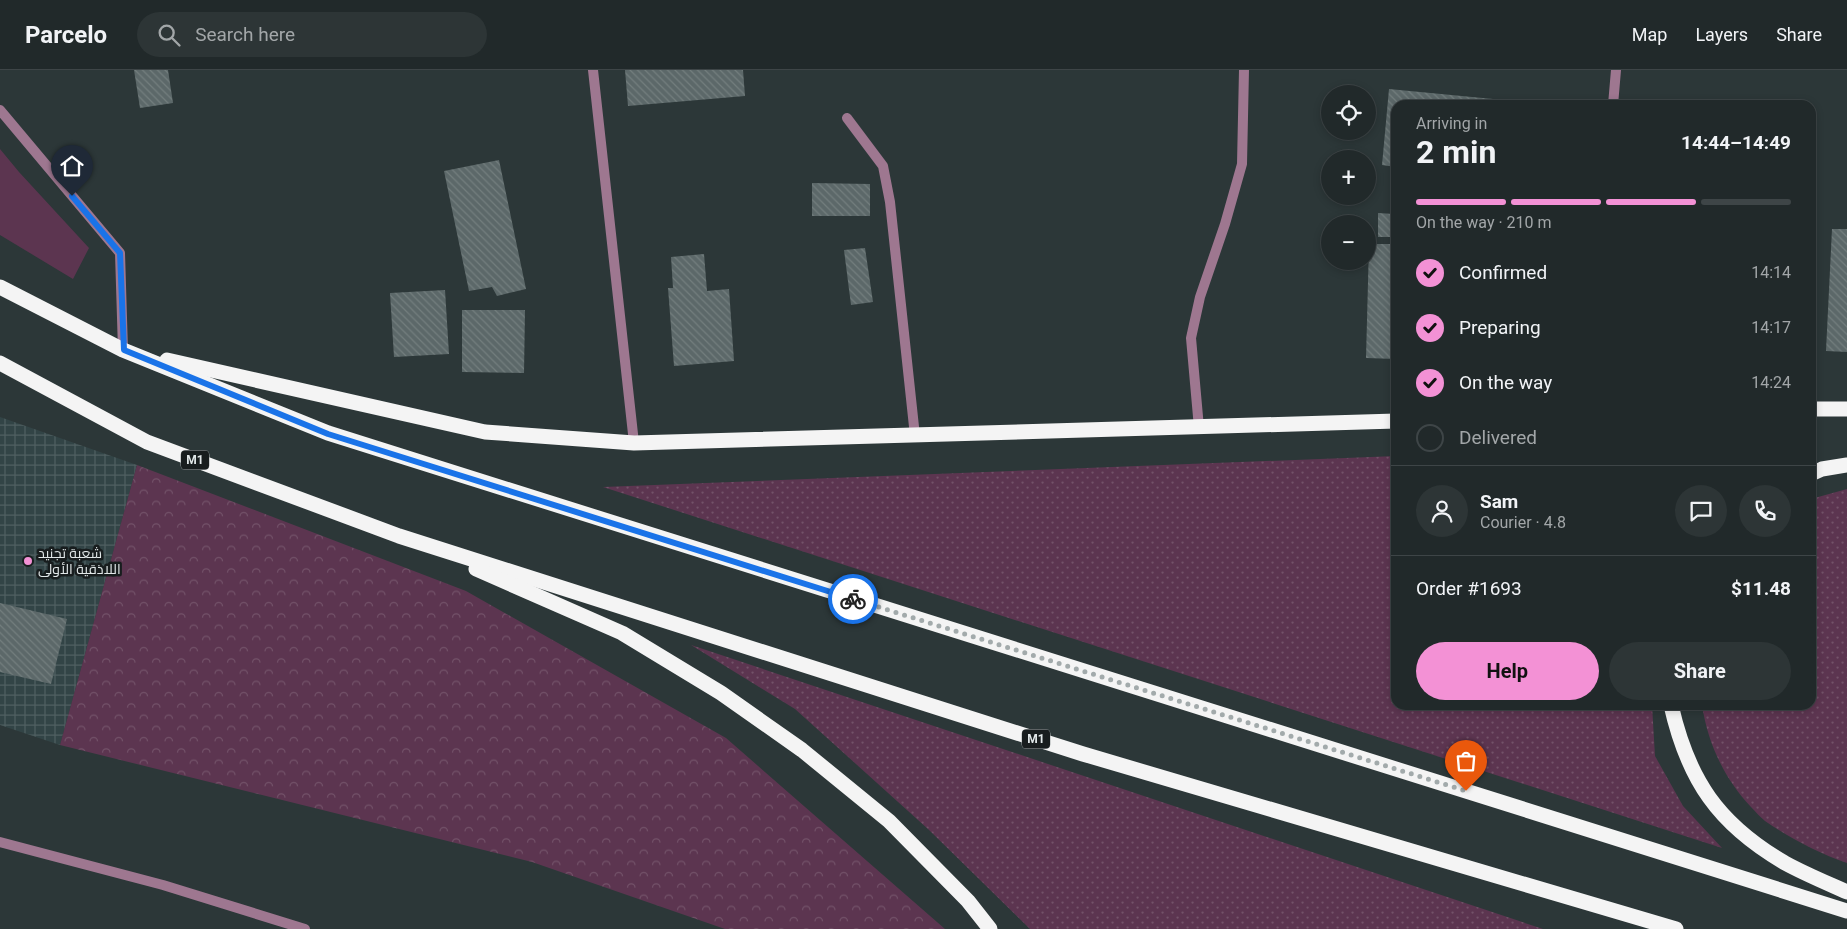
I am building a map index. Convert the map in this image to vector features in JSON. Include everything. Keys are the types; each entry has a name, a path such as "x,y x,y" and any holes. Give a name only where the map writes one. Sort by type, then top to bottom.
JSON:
{"highway":[{"path":"0,286 124,350 328,434 1847,911"},
{"path":"124,350 485,432 634,443 1391,421"},
{"name":"M1","path":"0,363 147,442 399,536 1083,754 1676,929"},
{"path":"1816,410 1847,408"},
{"path":"1816,472 1847,465"},
{"path":"399,536 622,633 721,693 802,750 889,822 968,901 990,929"},
{"path":"1672,710 1678,735 1691,768 1709,797 1731,824 1758,846 1787,864 1847,892"}],"street":[{"path":"593,70 634,443"},
{"path":"1199,428 1191,338 1200,297 1225,224 1242,164 1244,70"},
{"path":"1613,100 1616,70"},
{"path":"0,110 120,253 124,350"},
{"path":"847,118 883,166 890,202 914,436"},
{"path":"0,842 163,885 305,929"}],"shaded area":[{"path":"0,417 137,465 60,745 0,725"}],"green space":[{"path":"0,149 89,248 73,279 0,235"},
{"path":"1391,456 1391,710 1652,710 1655,756 1683,806 1722,848 603,487"},
{"path":"137,465 466,591 726,738 945,929 725,929 532,862 60,745"},
{"path":"1847,489 1847,863 1815,850 1784,833 1765,821 1751,807 1741,796 1719,760 1708,733 1703,710 1816,710 1816,498"},
{"path":"691,645 1543,929 1030,929 928,829 795,709"}],"building":[{"path":"134,70 168,70 173,103 140,108"},
{"path":"625,70 743,70 745,96 628,106"},
{"path":"1389,89 1493,99 1391,100 1391,166 1382,165"},
{"path":"499,160 526,289 497,296 492,287 469,291 444,171"},
{"path":"812,183 870,184 870,216 812,216"},
{"path":"1378,213 1391,214 1391,237 1378,237"},
{"path":"1832,229 1847,229 1847,352 1826,351"},
{"path":"1376,244 1391,244 1391,359 1366,358 1368,270 1376,270"},
{"path":"865,248 873,302 851,305 844,250"},
{"path":"704,254 707,291 729,289 734,361 674,366 668,288 673,288 671,257"},
{"path":"445,290 449,354 394,357 390,293"},
{"path":"462,310 525,310 524,373 462,372"},
{"path":"0,603 67,619 51,684 0,672"}],"way so far":[{"path":"853,599 1466,791"}],"place":[{"name":"شعبة تجنيد اللاذقية الأولى","path":"28,561"}],"route":[{"path":"72,196 120,253 124,350 328,434 853,599"}]}
